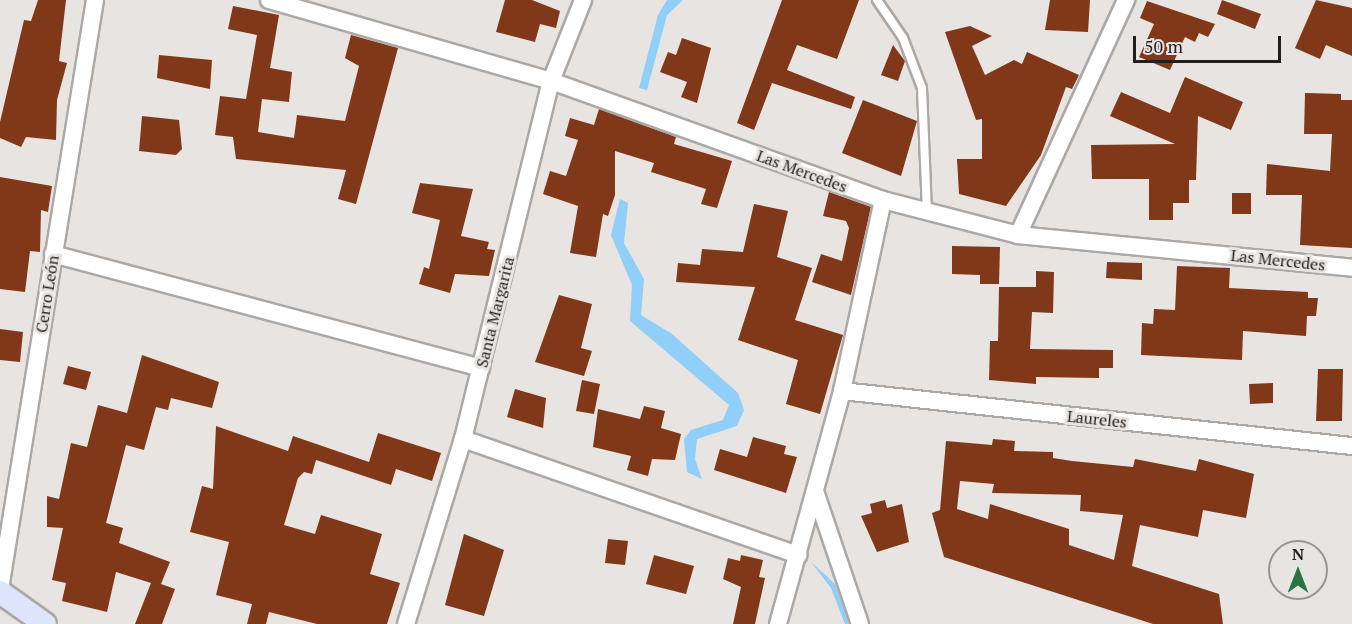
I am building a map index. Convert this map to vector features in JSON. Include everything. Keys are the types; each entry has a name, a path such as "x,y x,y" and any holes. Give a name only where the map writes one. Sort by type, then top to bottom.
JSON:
{"main road":[{"path":"0,591 45,624"}],"street":[{"name":"Cerro León","path":"0,591 95,0"},
{"name":"Las Mercedes","path":"269,0 551,81 883,200 1018,235 1352,268"},
{"name":"Santa Margarita","path":"406,624 463,439 551,81 583,0"},
{"path":"1018,235 1126,0"},
{"path":"778,624 842,391 883,200"},
{"path":"53,254 481,368"},
{"name":"Laureles","path":"842,391 1352,446"},
{"path":"463,439 798,555"},
{"path":"815,491 860,624"}],"lane":[{"path":"877,0 903,38 922,88 927,212"}],"water":[{"path":"667,0 683,0 667,15 647,90 639,88 658,15"},
{"path":"620,199 628,203 624,243 644,279 641,315 672,334 738,393 744,410 737,426 697,439 695,459 702,479 687,472 684,439 691,430 723,420 729,405 630,321 632,285 611,235"},
{"path":"811,562 835,584 850,624 845,624 831,588"}],"building":[{"path":"38,0 66,0 59,61 67,63 57,100 56,140 26,137 21,147 0,138 0,122 24,20 31,21"},
{"path":"505,0 532,0 560,11 556,28 540,24 535,42 496,32"},
{"path":"782,0 859,0 837,59 797,45 787,70 855,97 851,109 772,83 754,130 737,123"},
{"path":"1050,0 1090,0 1088,32 1045,30"},
{"path":"1222,0 1261,14 1255,29 1217,14"},
{"path":"1316,0 1352,8 1352,56 1326,45 1320,59 1295,48"},
{"path":"1147,1 1215,24 1208,37 1199,33 1195,42 1185,37 1170,70 1139,57 1154,24 1140,18"},
{"path":"233,6 279,15 270,68 292,72 289,102 262,99 258,132 294,138 297,115 345,121 359,66 345,58 351,35 398,48 356,204 338,199 346,170 236,159 233,137 215,135 220,96 246,99 257,35 228,29"},
{"path":"970,26 992,36 972,46 985,75 1014,60 1022,64 1027,52 1079,75 1072,89 1066,87 1041,155 1006,206 959,194 957,159 982,159 982,119 976,120 945,32"},
{"path":"682,38 711,48 697,103 681,97 687,82 660,72 668,52 676,55"},
{"path":"893,45 905,61 898,81 881,75"},
{"path":"159,55 212,60 210,89 157,78"},
{"path":"1185,77 1243,102 1231,130 1198,116 1196,180 1189,180 1189,203 1173,203 1173,220 1149,220 1149,179 1092,179 1091,145 1175,144 1110,116 1121,92 1170,113"},
{"path":"1305,93 1341,94 1341,100 1352,100 1352,248 1300,245 1302,195 1266,195 1267,164 1330,171 1332,134 1304,134"},
{"path":"863,100 917,121 901,176 842,153"},
{"path":"599,109 676,137 674,144 732,161 717,208 701,204 706,189 651,172 654,163 615,151 615,195 608,216 603,214 596,257 570,253 578,206 543,194 550,171 566,176 578,140 565,136 570,118 594,125"},
{"path":"142,116 179,120 182,149 176,155 139,151"},
{"path":"0,177 52,186 48,212 41,210 40,252 30,251 25,292 0,289"},
{"path":"420,183 473,189 461,236 489,242 487,249 495,250 489,276 455,274 450,293 419,284 424,267 429,269 440,220 412,213"},
{"path":"829,192 871,207 851,295 812,282 821,254 842,261 849,228 846,221 823,216"},
{"path":"1232,193 1251,193 1251,214 1232,214"},
{"path":"754,204 788,211 777,257 812,268 795,320 843,335 820,414 786,404 798,360 738,340 755,287 676,282 678,263 700,265 702,249 743,252"},
{"path":"952,246 1000,247 999,284 980,284 980,275 952,274"},
{"path":"1107,262 1142,263 1142,280 1106,278"},
{"path":"1177,266 1230,268 1229,288 1308,292 1308,298 1318,298 1316,316 1307,316 1306,336 1243,331 1242,360 1141,355 1142,323 1153,324 1154,309 1175,310"},
{"path":"1036,271 1054,272 1053,313 1032,312 1030,349 1113,350 1113,368 1099,368 1099,378 1036,377 1036,384 989,380 990,341 998,341 999,287 1036,287"},
{"path":"559,295 592,304 581,348 592,351 584,376 535,362"},
{"path":"0,329 23,332 20,362 0,360"},
{"path":"142,355 219,382 212,408 171,398 168,410 156,407 144,450 126,445 106,523 123,528 119,543 170,562 161,584 175,589 162,624 135,624 151,583 116,572 107,612 62,601 66,583 52,580 63,528 47,527 47,496 59,499 71,443 87,447 98,405 127,413"},
{"path":"68,366 91,372 86,390 63,384"},
{"path":"1318,369 1343,369 1342,421 1316,421"},
{"path":"582,380 600,384 594,414 576,411"},
{"path":"1273,383 1273,403 1250,404 1249,384"},
{"path":"515,389 546,398 543,428 507,417"},
{"path":"644,406 665,411 661,428 681,434 675,460 652,459 648,476 627,470 631,456 593,447 598,409 640,419"},
{"path":"216,426 288,451 293,436 369,462 378,433 441,453 432,481 396,469 391,485 316,460 312,474 304,472 298,478 284,525 315,534 321,515 382,534 370,574 400,583 387,624 317,624 269,612 266,624 247,624 252,604 216,595 229,542 190,532 202,486 213,489"},
{"path":"753,437 786,446 784,454 797,457 786,493 714,470 720,449 747,457"},
{"path":"993,439 1015,441 1014,451 1053,452 1053,458 1133,467 1135,459 1196,471 1199,459 1254,474 1246,518 1203,510 1198,537 1140,525 1132,566 1219,594 1223,624 1153,624 944,557 932,513 940,510 946,441 992,445","holes":["960,481 994,484 992,493 1081,495 1080,511 1123,515 1114,560 1069,545 1069,529 990,504 988,519 957,509"]},
{"path":"885,500 887,508 902,504 909,542 877,552 861,516 872,513 870,504"},
{"path":"464,534 504,550 484,616 445,605"},
{"path":"608,539 628,541 625,565 605,563"},
{"path":"654,555 694,566 686,594 646,584"},
{"path":"741,555 763,560 759,577 765,578 755,624 733,624 741,587 723,579 728,558 740,561"}]}
